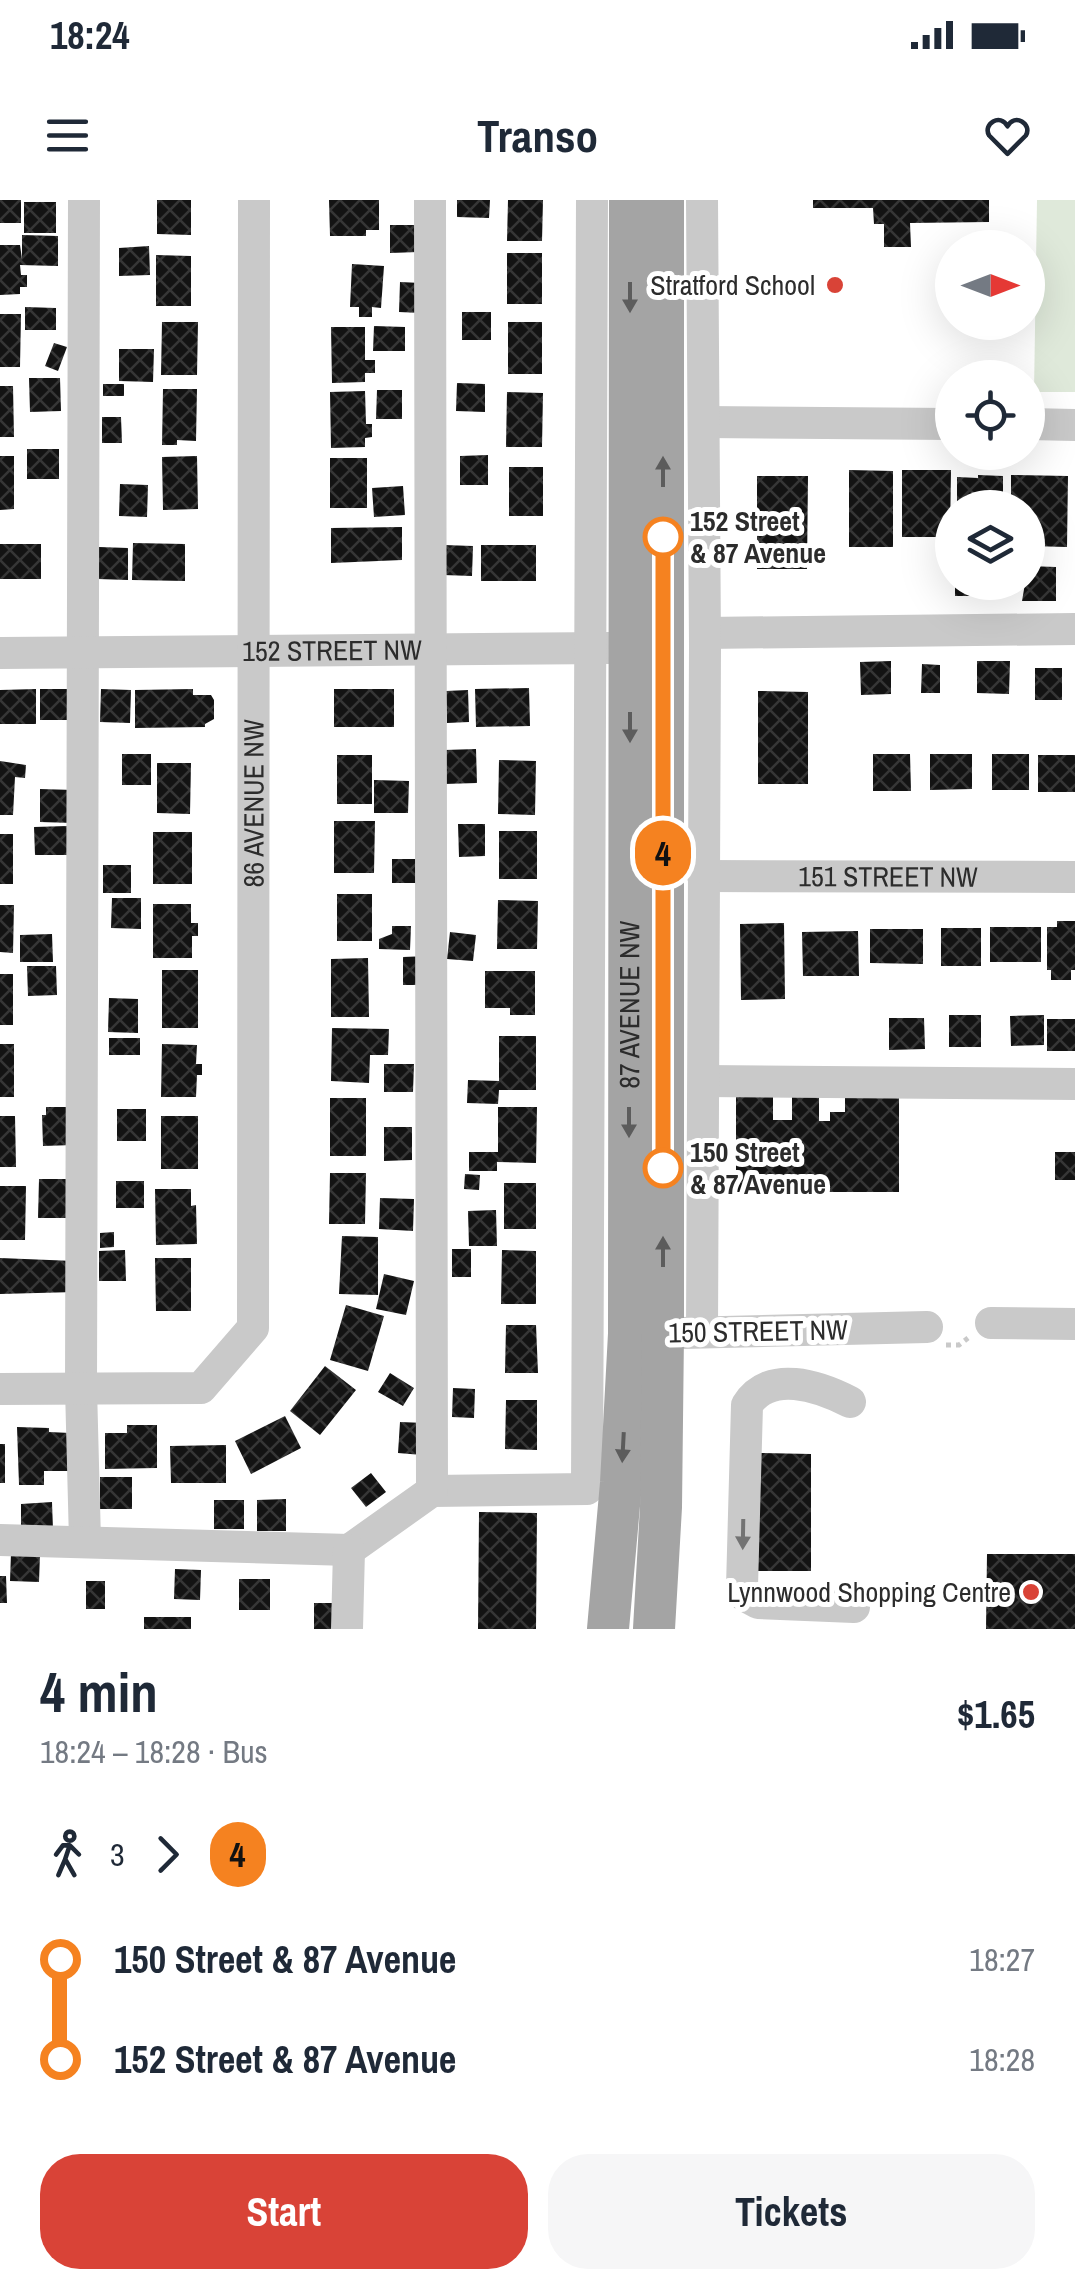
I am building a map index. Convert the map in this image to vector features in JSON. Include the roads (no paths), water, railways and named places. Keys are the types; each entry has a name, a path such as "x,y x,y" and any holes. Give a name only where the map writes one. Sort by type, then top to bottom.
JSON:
{"main road":[{"name":"87 AVENUE NW","path":"630,200 628,648 646,1333 661,1507 654,1629"},
{"name":"87 AVENUE NW","path":"628,648 664,200"},
{"name":"87 AVENUE NW","path":"608,1629 622,1483 646,1333"}],"street":[{"path":"84,200 85,1541"},
{"name":"86 AVENUE NW","path":"82,1388 201,1388 253,1328 254,200"},
{"path":"0,1540 349,1550 432,1491 430,200"},
{"name":"87 AVENUE NW","path":"592,200 628,648"},
{"name":"87 AVENUE NW","path":"432,1491 587,1489 646,1333 704,1080 702,200"},
{"path":"704,422 935,424"},
{"path":"1045,424 1075,424"},
{"path":"705,633 1075,629"},
{"name":"152 STREET NW","path":"0,654 628,648"},
{"name":"151 STREET NW","path":"702,876 1075,877"},
{"path":"704,1080 1075,1084"},
{"path":"991,1323 1075,1324"},
{"name":"150 STREET NW","path":"646,1333 936,1336"},
{"path":"0,1388 82,1388"},
{"path":"850,1402 804,1403 760,1414 744,1436 745,1596 758,1603 780,1606 854,1607"},
{"path":"346,1629 349,1550"}],"place":[{"name":"Stratford School","path":"835,285"},
{"name":"152 Street & 87 Avenue","path":"663,537"},
{"name":"150 Street & 87 Avenue","path":"663,1168"},
{"name":"Lynnwood Shopping Centre","path":"1031,1592"}]}
